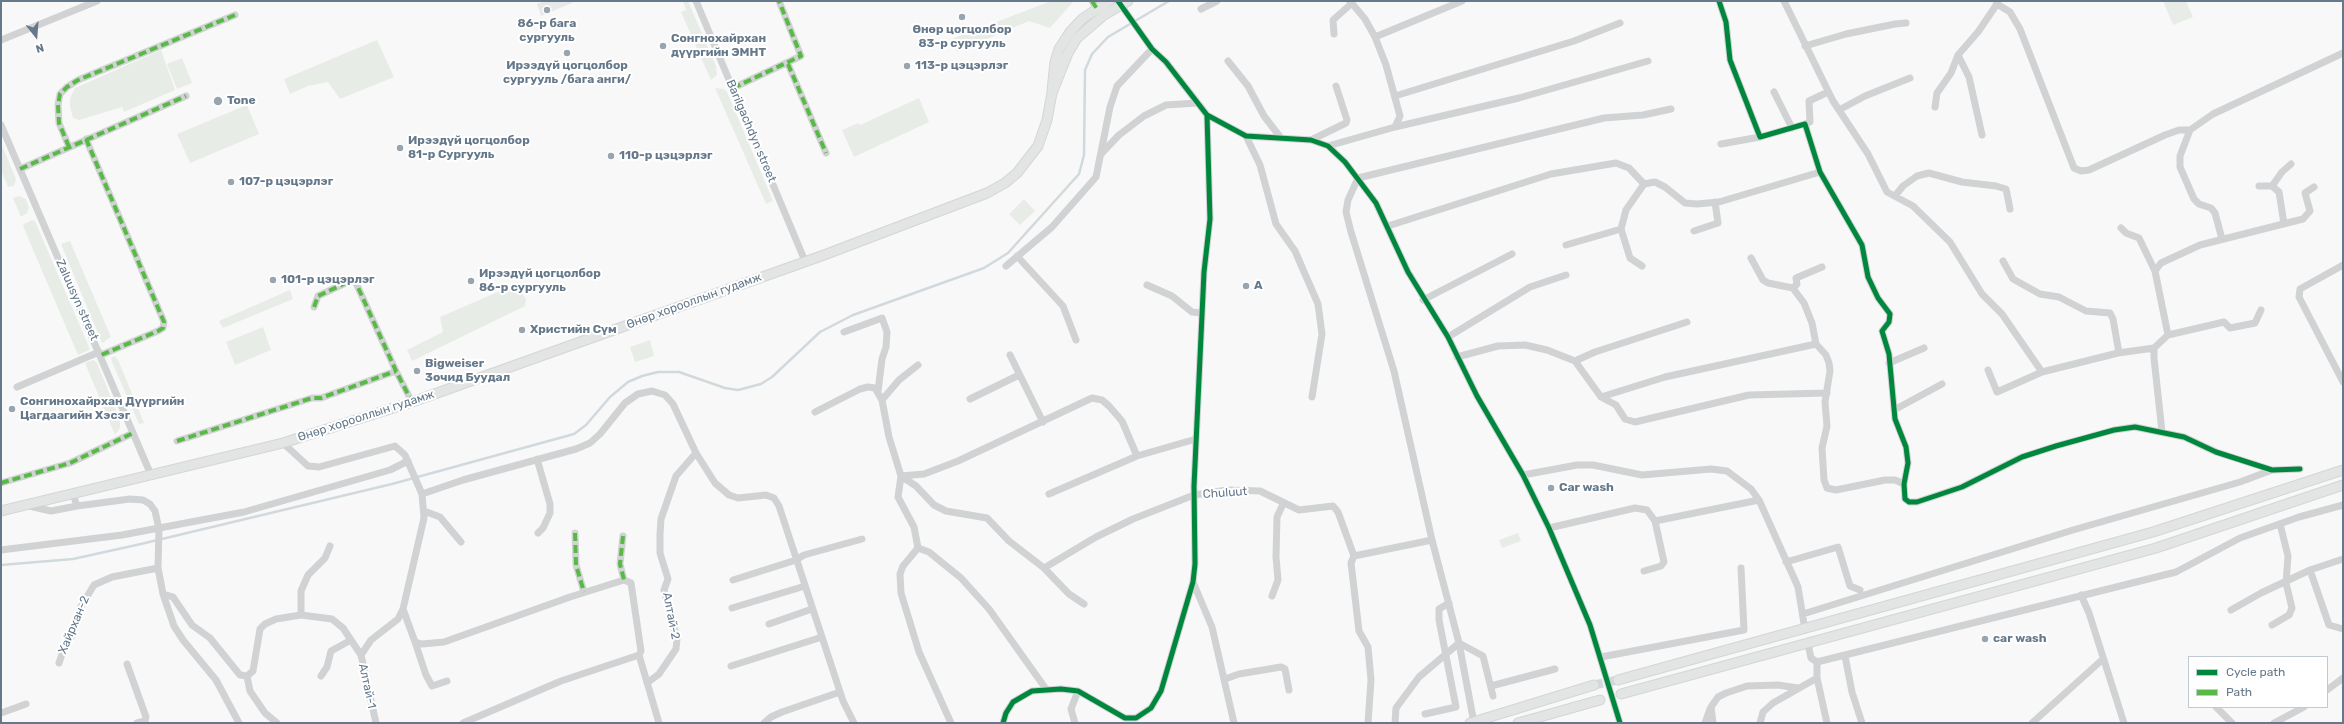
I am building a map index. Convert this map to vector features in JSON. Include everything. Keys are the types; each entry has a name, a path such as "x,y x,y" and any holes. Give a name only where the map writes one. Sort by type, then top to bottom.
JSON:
{"main road":[{"name":"Өнөр хорооллын гудамж","path":"1,511 283,443 412,402 805,261 987,193 1005,183 1018,173 1038,146 1047,120 1052,93 1052,81 1059,49 1070,32 1094,5 1109,1"},
{"name":"Өнөр хорооллын гудамж","path":"1052,93 1068,53 1077,38 1088,26 1122,2"},
{"path":"1618,680 1805,630 2153,532 2343,470"},
{"path":"1621,694 2156,548 2343,484"},
{"path":"1472,723 1594,685"},
{"path":"1518,723 1600,700"}],"street":[{"path":"1,40 97,1"},
{"name":"Barilgachdyn street","path":"696,1 805,261"},
{"path":"733,88 799,59 801,54 779,1"},
{"path":"1201,9 1217,1"},
{"path":"1375,37 1462,1"},
{"path":"1719,1 1726,22 1730,60 1760,137"},
{"path":"1784,1 1804,46 1828,92 1868,154 1887,192 1913,206 1950,242 1982,294 2002,314 2042,372"},
{"path":"1122,2 1127,14 1152,50 1166,62 1207,115 1246,136 1311,140 1328,146 1358,178 1376,203 1388,226 1398,252 1423,300 1448,337 1457,357 1523,475 1549,528 1590,625 1620,723"},
{"path":"1334,34 1333,20 1350,2 1365,19 1375,37 1395,96 1400,116 1395,127"},
{"path":"1935,107 1937,93 1951,73 1958,54 1978,32 1996,3 2010,12 2020,29 2074,168 2081,171 2089,170 2165,135 2178,130 2190,130"},
{"path":"69,147 60,123 58,105 60,94 67,87 78,80 235,14"},
{"path":"1395,96 1574,41 1620,23"},
{"path":"1804,46 1846,34 1906,23"},
{"path":"1006,266 1052,227 1096,177 1110,107 1118,86 1152,50"},
{"path":"2222,238 2214,213 2211,208 2199,204 2194,199 2180,167 2180,156 2190,130 2212,114 2343,53"},
{"path":"1958,54 1969,77 1982,135"},
{"path":"1228,61 1248,86 1264,116 1281,138"},
{"path":"1328,146 1395,127 1519,98 1648,61"},
{"path":"788,64 826,154"},
{"path":"1839,110 1865,96 1910,78"},
{"path":"1311,140 1346,123 1347,120 1336,86"},
{"path":"1774,92 1792,128"},
{"path":"1721,144 1760,137 1810,122 1809,101 1828,92"},
{"path":"20,169 186,96"},
{"path":"1101,154 1119,135 1144,116 1166,105 1197,103"},
{"path":"1358,178 1604,118 1643,115 1671,109"},
{"path":"1003,723 1006,713 1021,696 1032,691 1061,689 1078,691 1125,718 1136,721 1151,708 1161,692 1192,582 1195,564 1194,495 1196,439 1202,313 1210,219 1207,115"},
{"path":"1805,124 1820,172 1862,246 1868,278 1878,298 1890,314 1889,322 1882,332 1889,354 1894,410 1897,425 1906,447 1908,463 1904,484 1906,499 1909,502 1917,502 1962,488 2022,457 2114,430 2135,427 2184,437 2216,452 2272,470"},
{"name":"Zaluusyn street","path":"1,126 151,475"},
{"path":"1246,136 1260,165 1276,224 1295,252 1318,304 1322,334 1312,397"},
{"path":"17,387 163,328 164,322 86,139"},
{"path":"1388,226 1551,174 1587,167 1616,163 1622,164 1629,168 1644,184"},
{"path":"2272,186 2282,172 2291,164"},
{"path":"1642,266 1630,258 1621,229 1626,210 1644,184 1655,182 1665,187 1685,203 1697,204 1715,202 1820,172"},
{"path":"1895,196 1903,186 1917,176 1929,173 1962,182 1996,186 2006,189 2010,210"},
{"path":"1358,178 1348,200 1346,212 1394,371 1432,540 1459,643 1472,723"},
{"path":"2260,186 2272,186 2279,192 2281,200 2280,213 2284,224"},
{"path":"2155,271 2161,263 2200,245 2222,238 2303,219 2310,211 2305,193 2314,188"},
{"path":"1694,231 1718,223 1715,202"},
{"path":"2121,228 2126,233 2139,238 2155,271 2168,335"},
{"path":"1566,245 1621,229"},
{"path":"1423,300 1512,254"},
{"path":"1017,256 1063,306 1076,340"},
{"path":"1751,258 1763,280 1768,283 1793,288 1804,303 1812,323 1816,344 1826,355 1829,363 1825,402 1827,426 1822,448 1824,480 1827,488 1836,490 1885,480 1895,480 1904,484"},
{"path":"2003,261 2013,279 2040,294 2059,297 2086,311 2110,313 2113,319 2119,353"},
{"path":"2343,265 2300,289 2299,297 2343,382"},
{"path":"1793,288 1797,284 1796,278 1822,267"},
{"path":"1448,337 1530,287 1566,275"},
{"path":"314,307 318,296 352,280 356,283 396,371 412,402"},
{"path":"1147,285 1172,296 1192,312 1202,313"},
{"path":"1988,370 1997,392 2042,372 2119,353 2154,348 2168,335 2224,322 2230,328 2255,323 2261,310"},
{"path":"844,332 882,318 887,332 886,347 882,359 878,391 882,400 889,437 901,476 898,497 914,527 918,548 904,566 900,574 901,593 919,652 951,723"},
{"path":"1576,361 1595,352 1687,322"},
{"path":"1601,397 1665,377 1816,344"},
{"path":"1457,357 1485,348 1525,345 1547,350 1576,361 1601,397 1616,405 1625,419 1635,422 1749,395 1827,393"},
{"path":"1889,363 1924,348"},
{"path":"2154,348 2162,432"},
{"path":"1010,355 1043,422"},
{"path":"882,400 899,380 918,365"},
{"path":"177,441 312,398 321,398 396,371"},
{"path":"970,399 1019,375"},
{"path":"1894,410 1942,384"},
{"path":"815,412 860,389 872,387 878,391"},
{"path":"422,494 590,443 626,403 638,394 652,391 665,395 673,404 696,453 715,483 729,495 738,498 766,495 774,498 779,506 840,692 854,723"},
{"path":"901,476 924,474 938,469 1043,422 1075,404 1092,398 1102,400 1122,421 1137,456"},
{"path":"1,483 70,463 133,433"},
{"path":"1049,494 1137,456 1196,439"},
{"path":"283,443 308,466 319,467 395,446 402,451 409,462 422,494 424,511 422,532 403,609 398,619 371,640 361,655"},
{"name":"Алтай-2","path":"647,683 659,674 676,649 677,638 664,590 668,579 660,553 661,519 676,476 696,453"},
{"path":"537,459 550,504 550,513 543,528 538,533"},
{"path":"1,550 122,535 244,512 390,470 409,462"},
{"path":"1523,475 1577,465 1593,465 1642,475 1711,469 1727,471 1741,479 1751,488 1759,500 1798,587 1805,630"},
{"path":"1803,614 2074,530 2240,482 2272,470 2300,469"},
{"path":"901,476 916,486 934,505 946,511 988,518 1009,541 1044,568 1069,594 1084,604"},
{"name":"Chuluut","path":"1044,568 1102,534 1133,519 1194,495 1244,490 1260,492 1283,504 1299,510 1333,506 1338,512 1354,556"},
{"path":"73,494 77,506"},
{"path":"25,505 51,511 130,499 143,500 150,504 155,510 159,528 158,568 163,594 174,626 216,680 239,723"},
{"path":"1655,521 1759,500"},
{"path":"1272,596 1278,580 1276,558 1277,517 1283,504"},
{"path":"1808,644 1811,658 1817,662 2176,572 2240,538 2343,505"},
{"path":"1549,528 1635,508 1647,510 1655,521 1664,562 1661,566 1644,570"},
{"path":"424,511 440,517 461,542"},
{"path":"2272,625 2291,612 2286,583 2288,556 2280,524"},
{"path":"575,533 576,565 584,592"},
{"path":"623,536 620,564 624,580"},
{"path":"733,580 796,560 804,555 862,539"},
{"path":"1368,723 1371,680 1369,654 1368,647 1359,630 1351,563 1354,556 1432,540"},
{"path":"301,615 301,591 308,575 325,558 330,546"},
{"path":"1786,562 1838,547 1850,586 1860,590"},
{"path":"918,548 929,552 961,578 990,609 1046,690"},
{"path":"2231,610 2261,593 2286,583 2310,570 2343,559"},
{"name":"Хайрхан-2","path":"59,663 66,643 72,636 80,608 94,585 112,577 158,568"},
{"path":"1601,657 1744,630 1741,568"},
{"path":"2310,570 2329,624 2343,629"},
{"path":"415,642 422,644 444,642 584,592 624,580 632,583 641,651 639,655 659,723"},
{"path":"1192,582 1212,627 1234,723"},
{"path":"732,608 805,586"},
{"path":"163,594 173,597 192,625 210,638 240,675 247,676 250,691 265,713 277,723"},
{"path":"2081,595 2089,613 2124,723"},
{"path":"1426,714 1456,707 1445,654 1439,609 1449,603"},
{"path":"403,609 426,675 432,686 447,681"},
{"path":"769,624 812,609"},
{"name":"Алтай-1","path":"247,676 253,671 260,629 270,621 301,615 332,619 343,628 361,655 376,723"},
{"path":"731,666 822,637"},
{"path":"321,676 327,667 331,651 351,640"},
{"path":"1395,723 1396,708 1419,677 1459,643"},
{"path":"1459,643 1484,656 1494,696"},
{"path":"463,723 561,682 639,655"},
{"path":"1845,656 1852,692 1862,723"},
{"path":"2032,723 2103,658"},
{"path":"1817,662 1816,678 1827,723"},
{"path":"128,664 146,717 144,721 137,723"},
{"path":"1225,679 1239,674 1281,667 1285,669 1289,690"},
{"path":"1491,686 1555,669"},
{"path":"1760,723 1763,712 1772,703 1816,678"},
{"path":"2328,689 2343,678"},
{"path":"1705,723 1711,706 1718,697 1747,686 1778,685 1798,688"},
{"path":"1075,723 1071,709 1078,691"},
{"path":"764,723 771,717 782,712 840,692"},
{"path":"1,713 26,704"},
{"path":"1711,706 1713,723"},
{"path":"2217,708 2232,723"},
{"path":"2274,723 2302,708"}],"shaded area":[{"name":"86-р бага сургууль","path":"545,1 571,1 572,3 541,16 537,4"},
{"path":"683,1 688,1 716,66 717,75 711,80 681,12 686,10"},
{"path":"1051,1 1074,1 1050,28 1029,21 957,52 952,39"},
{"path":"2163,1 2186,1 2193,17 2173,25"},
{"path":"377,40 394,77 340,99 328,82 308,86 290,94 284,79"},
{"path":"161,50 175,90 124,112 122,107 79,120 73,118 70,107 70,98 75,88"},
{"path":"182,58 192,83 177,89 167,64"},
{"path":"715,88 724,89 727,92 773,201 766,204"},
{"path":"919,98 929,122 854,157 842,130 858,123 860,125"},
{"path":"247,105 259,134 190,163 177,134"},
{"path":"1,143 16,179 14,186 8,187 1,170"},
{"path":"19,196 26,199 29,208 27,213 21,217 13,198"},
{"path":"1024,199 1035,211 1020,225 1009,214"},
{"path":"32,220 35,221 89,347 89,350 78,355 23,226"},
{"path":"70,241 111,337 102,343 61,244"},
{"path":"516,284 526,299 525,306 412,361 407,350 443,332 440,317"},
{"path":"290,290 293,299 223,328 219,321"},
{"path":"263,327 271,350 235,365 226,342"},
{"path":"650,340 654,356 635,362 630,347"},
{"path":"115,356 119,362 144,423 139,424 112,362 111,358"},
{"path":"93,360 97,363 120,420 120,428 115,435 85,363"},
{"path":"1518,533 1521,541 1502,548 1499,540"}],"waterway":[{"path":"1,565 73,559 141,544 392,484 574,434 586,425 610,397 628,382 642,376 658,372 679,372 725,388 738,390 761,384 772,377 820,332 853,315 984,268 1008,253 1079,174 1084,155 1085,70 1092,54 1108,37 1169,1"}],"tunnel":[{"path":"1594,685 1618,680"}],"marked path":[{"path":"733,88 801,56 779,1"},
{"path":"1092,1 1097,9"},
{"path":"69,147 59,123 58,105 60,94 67,87 78,80 235,15"},
{"path":"788,64 826,153"},
{"path":"20,169 186,96"},
{"path":"86,139 164,322 163,328 158,331 101,355"},
{"path":"314,307 318,296 352,280 356,283 396,371 412,402"},
{"path":"177,441 312,398 321,398 396,371"},
{"path":"1,483 70,463 133,433"},
{"path":"575,533 576,565 584,592"},
{"path":"623,536 620,564 624,580"}],"cycle path":[{"path":"1118,1 1152,49 1166,62 1207,115 1246,136 1311,140 1328,146 1345,162 1376,203 1408,272 1448,337 1477,396 1523,475 1549,528 1590,625 1620,723"},
{"path":"1719,1 1726,22 1730,60 1760,137 1805,124 1820,172 1862,245 1868,277 1878,298 1890,314 1889,322 1882,331 1889,354 1895,419 1906,447 1908,463 1904,484 1905,499 1909,502 1917,502 1962,487 2022,457 2114,430 2135,427 2184,437 2216,452 2272,470 2300,469"},
{"path":"1003,723 1006,713 1013,702 1032,691 1061,689 1078,691 1125,718 1136,718 1151,708 1161,691 1193,582 1195,564 1194,486 1204,272 1210,219 1207,115"}],"place":[{"name":"86-р бага сургууль","path":"547,10"},
{"name":"Өнөр цогцолбор 83-р сургууль","path":"962,17"},
{"name":"Сонгнохайрхан дүүргийн ЭМНТ","path":"663,46"},
{"name":"Ирээдүй цогцолбор сургууль /бага анги/","path":"567,53"},
{"name":"113-р цэцэрлэг","path":"907,66"},
{"name":"Tone","path":"218,101"},
{"name":"Ирээдүй цогцолбор 81-р Сургууль","path":"400,148"},
{"name":"110-р цэцэрлэг","path":"611,156"},
{"name":"107-р цэцэрлэг","path":"231,182"},
{"name":"101-р цэцэрлэг","path":"273,280"},
{"name":"Ирээдүй цогцолбор 86-р сургууль","path":"471,281"},
{"name":"A","path":"1246,286"},
{"name":"Христийн Сүм","path":"522,330"},
{"name":"Bigweiser 3очид Буудал","path":"417,371"},
{"name":"Сонгинохайрхан Дүүргийн Цагдаагийн Хэсэг","path":"12,409"},
{"name":"Car wash","path":"1551,488"},
{"name":"car wash","path":"1985,639"}]}
